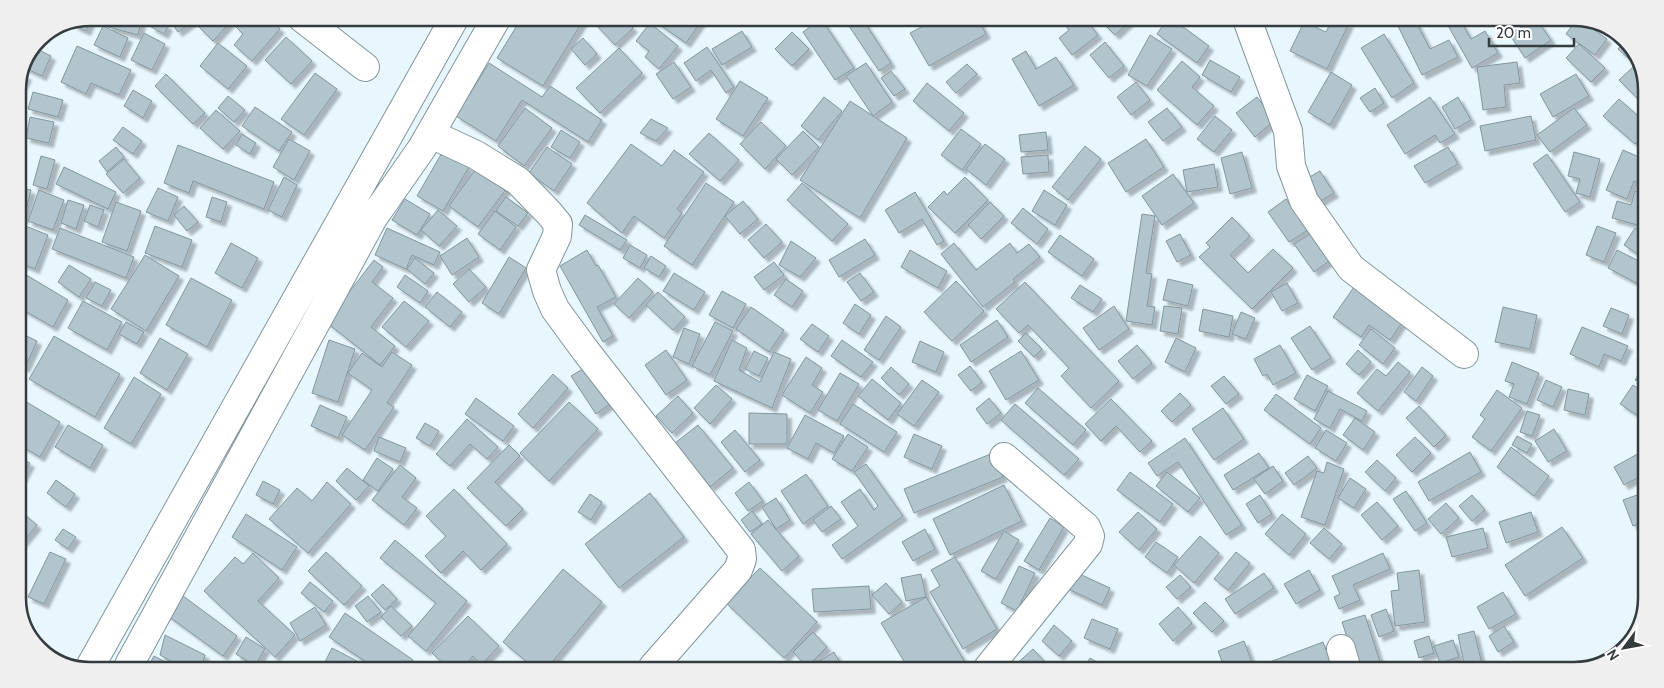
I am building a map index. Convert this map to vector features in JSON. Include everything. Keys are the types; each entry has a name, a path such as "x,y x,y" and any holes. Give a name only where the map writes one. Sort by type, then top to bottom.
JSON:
{"street":[{"path":"312,26 365,67"},
{"path":"93,662 450,26"},
{"path":"131,662 373,218 431,134 492,26"},
{"path":"1249,26 1288,131 1291,166 1304,201 1351,268 1464,354"},
{"path":"431,134 476,156 518,181 558,224 557,236 541,270 555,309 741,550 742,559 738,570 657,662"},
{"path":"993,662 1088,544 1090,536 1086,527 1004,457"}],"building":[{"path":"88,26 86,31 79,28"},
{"path":"103,26 128,38 120,57 94,45"},
{"path":"108,26 140,26 138,35"},
{"path":"152,26 168,26 164,34"},
{"path":"174,26 186,26 178,32"},
{"path":"198,26 227,26 213,41"},
{"path":"235,26 276,26 280,29 252,61 234,45 243,34"},
{"path":"517,26 580,26 543,86 497,58"},
{"path":"597,26 631,26 633,28 615,45"},
{"path":"648,26 654,26 678,46 659,69 645,57 649,51 636,41"},
{"path":"662,26 698,26 686,43"},
{"path":"812,26 826,26 854,68 835,80 803,32"},
{"path":"849,26 867,26 891,63 879,71"},
{"path":"923,26 982,26 986,34 929,66 910,33"},
{"path":"1066,26 1091,26 1098,35 1072,55 1059,38 1069,30"},
{"path":"1106,26 1125,26 1115,35"},
{"path":"1163,26 1182,26 1209,46 1197,63 1157,34"},
{"path":"1302,26 1313,26 1326,32 1329,26 1348,26 1327,69 1290,51"},
{"path":"1398,26 1418,26 1430,49 1449,40 1458,57 1422,75"},
{"path":"1448,26 1463,26 1471,39 1485,31 1498,53 1472,68"},
{"path":"1523,26 1541,26 1551,40 1525,58 1510,35"},
{"path":"1572,26 1587,27 1607,39 1595,55 1566,34"},
{"path":"742,31 752,47 722,65 712,49"},
{"path":"792,32 809,49 792,66 775,49"},
{"path":"144,33 165,44 152,70 131,60"},
{"path":"1384,34 1414,83 1392,98 1361,48"},
{"path":"1150,35 1172,49 1147,86 1128,75"},
{"path":"286,37 312,61 291,84 265,60"},
{"path":"583,38 597,54 585,65 571,49"},
{"path":"1105,42 1124,66 1109,78 1090,55"},
{"path":"218,43 247,66 228,89 200,66"},
{"path":"1579,44 1605,68 1591,82 1566,58"},
{"path":"77,46 131,70 119,95 91,83 86,94 61,82"},
{"path":"1620,46 1629,59 1618,49"},
{"path":"707,47 734,87 726,93 711,70 696,81 684,63"},
{"path":"619,48 642,73 600,113 576,88"},
{"path":"40,50 51,56 42,76 29,70"},
{"path":"1026,51 1036,69 1056,57 1074,85 1039,106 1012,59"},
{"path":"1210,60 1240,77 1231,92 1202,75"},
{"path":"1182,61 1200,77 1192,87 1214,106 1197,125 1157,90"},
{"path":"674,62 691,87 673,99 656,74"},
{"path":"1517,62 1520,83 1504,85 1506,107 1483,110 1477,67"},
{"path":"489,63 542,97 550,86 602,120 588,142 522,100 496,141 456,116"},
{"path":"866,63 892,102 873,116 846,76"},
{"path":"967,64 977,74 956,93 946,82"},
{"path":"1633,67 1637,77 1638,99 1619,80"},
{"path":"891,71 905,89 894,96 881,78"},
{"path":"1331,72 1352,85 1330,125 1308,112"},
{"path":"315,73 337,89 304,135 281,119"},
{"path":"166,74 205,113 193,124 155,86"},
{"path":"1576,74 1589,96 1553,117 1540,94"},
{"path":"740,81 768,98 743,136 716,119"},
{"path":"1136,82 1150,100 1131,115 1117,97"},
{"path":"927,83 964,113 949,131 913,101"},
{"path":"1375,88 1384,103 1370,112 1360,98"},
{"path":"133,90 152,101 143,118 124,106"},
{"path":"33,92 63,100 58,117 28,109"},
{"path":"228,96 245,110 234,122 218,108"},
{"path":"824,97 842,111 818,140 801,126"},
{"path":"1257,97 1275,120 1255,137 1236,113"},
{"path":"1430,97 1455,134 1440,143 1435,135 1405,154 1387,125"},
{"path":"1458,97 1471,120 1455,129 1442,107"},
{"path":"1619,99 1638,116 1638,141 1635,144 1603,116"},
{"path":"850,101 907,138 860,218 800,180"},
{"path":"255,107 292,132 279,151 242,126"},
{"path":"525,108 552,128 524,166 498,146"},
{"path":"1167,108 1182,127 1163,141 1148,122"},
{"path":"1574,108 1587,125 1550,152 1537,135"},
{"path":"216,110 240,131 223,149 200,128"},
{"path":"1215,116 1232,130 1214,152 1197,139"},
{"path":"1531,116 1536,140 1485,151 1480,126"},
{"path":"30,117 54,122 49,143 26,138"},
{"path":"651,119 668,128 656,141 640,133"},
{"path":"761,122 786,146 765,169 740,144"},
{"path":"123,127 142,141 133,154 113,140"},
{"path":"961,129 981,144 962,170 941,155"},
{"path":"561,130 580,142 570,158 551,147"},
{"path":"803,131 819,147 792,175 776,159"},
{"path":"1046,132 1048,150 1021,152 1019,135"},
{"path":"709,133 739,160 720,181 689,154"},
{"path":"242,134 256,143 250,154 236,145"},
{"path":"289,139 310,151 294,180 273,167"},
{"path":"1146,139 1164,167 1126,192 1108,163"},
{"path":"631,144 662,166 674,150 704,172 677,209 682,213 664,238 634,216 622,233 587,203"},
{"path":"985,144 1005,159 986,185 966,169"},
{"path":"178,145 274,182 264,209 193,181 189,193 164,183"},
{"path":"1085,146 1101,159 1068,200 1052,187"},
{"path":"116,147 124,157 107,172 99,161"},
{"path":"547,147 572,164 554,191 529,173"},
{"path":"1448,147 1458,164 1425,183 1414,166"},
{"path":"1623,150 1638,157 1638,183 1634,181 1627,199 1606,190"},
{"path":"443,151 469,167 443,211 417,196"},
{"path":"1242,152 1252,188 1230,194 1221,158"},
{"path":"1574,152 1600,159 1590,197 1576,193 1580,179 1568,176"},
{"path":"1547,154 1580,202 1565,212 1533,164"},
{"path":"1048,155 1049,172 1023,174 1021,157"},
{"path":"41,156 55,160 47,189 33,185"},
{"path":"124,159 140,178 123,193 106,174"},
{"path":"480,163 510,184 478,227 449,206"},
{"path":"1214,164 1218,187 1187,192 1183,170"},
{"path":"64,167 116,192 108,209 56,184"},
{"path":"1320,171 1334,193 1319,202 1306,179"},
{"path":"1173,174 1194,203 1162,225 1142,196"},
{"path":"284,177 297,185 282,217 268,210"},
{"path":"965,177 988,200 955,233 928,207 944,191 947,195"},
{"path":"706,183 734,202 692,265 664,246"},
{"path":"802,183 848,224 832,241 787,200"},
{"path":"158,188 178,197 168,221 146,212"},
{"path":"26,189 31,190 26,211"},
{"path":"39,190 64,200 53,230 28,221"},
{"path":"1044,190 1067,205 1055,225 1032,211"},
{"path":"1635,191 1638,192 1638,225 1612,218 1617,201 1631,205"},
{"path":"915,192 944,241 937,245 922,219 899,233 885,210"},
{"path":"212,197 227,202 221,222 206,217"},
{"path":"506,197 528,213 518,226 496,211"},
{"path":"405,199 430,214 417,235 392,220"},
{"path":"1286,199 1308,230 1289,242 1268,212"},
{"path":"68,200 84,205 76,229 61,223"},
{"path":"743,201 758,219 740,234 725,216"},
{"path":"116,202 141,211 127,251 102,242"},
{"path":"990,202 1004,216 981,239 968,225"},
{"path":"90,205 104,210 98,227 84,221"},
{"path":"184,206 198,222 187,231 174,215"},
{"path":"1023,208 1048,229 1037,244 1011,223"},
{"path":"438,210 457,226 439,246 421,230"},
{"path":"495,211 516,227 500,250 478,234"},
{"path":"1142,214 1155,216 1146,273 1152,274 1147,306 1155,307 1152,325 1126,321"},
{"path":"585,215 627,240 620,250 579,225"},
{"path":"1232,217 1250,236 1230,255 1248,273 1273,249 1293,268 1252,309 1199,257 1210,247 1206,243"},
{"path":"766,224 782,242 764,258 748,240"},
{"path":"26,226 48,235 35,269 26,265"},
{"path":"155,226 192,240 182,267 145,253"},
{"path":"1597,226 1616,233 1604,262 1586,255"},
{"path":"60,228 134,257 126,278 52,249"},
{"path":"387,228 440,252 434,265 412,255 406,269 375,255"},
{"path":"1635,228 1638,230 1638,254 1624,245"},
{"path":"1180,234 1191,255 1177,262 1166,241"},
{"path":"1310,234 1329,261 1314,272 1294,244"},
{"path":"1060,235 1094,259 1082,276 1048,252"},
{"path":"467,238 479,257 452,275 440,256"},
{"path":"865,239 875,255 839,277 829,260"},
{"path":"791,241 816,258 800,277 779,265"},
{"path":"231,243 258,258 242,288 215,273"},
{"path":"954,243 976,270 1010,243 1017,253 1029,244 1040,257 1013,279 1015,282 983,307 941,254"},
{"path":"630,245 647,255 640,268 623,258"},
{"path":"587,250 616,297 597,307 613,336 603,342 560,266"},
{"path":"910,250 947,271 938,288 901,267"},
{"path":"1617,250 1638,260 1638,284 1608,268"},
{"path":"145,255 179,276 146,331 111,309"},
{"path":"651,256 666,266 659,277 644,268"},
{"path":"509,257 526,268 499,314 482,303"},
{"path":"415,258 434,273 425,284 407,269"},
{"path":"374,260 383,267 372,282 393,298 371,327 395,346 380,365 326,322"},
{"path":"774,262 784,275 764,290 754,277"},
{"path":"69,265 91,279 79,297 58,282"},
{"path":"469,269 486,287 469,302 453,284"},
{"path":"674,273 705,292 694,310 663,291"},
{"path":"860,273 874,292 861,301 847,282"},
{"path":"26,275 68,300 53,327 26,312"},
{"path":"405,275 428,291 420,303 397,287"},
{"path":"191,278 232,300 207,347 166,325"},
{"path":"638,278 653,292 629,318 614,304"},
{"path":"786,279 803,291 792,307 774,295"},
{"path":"1168,279 1193,285 1188,306 1163,300"},
{"path":"956,281 984,311 952,341 924,312"},
{"path":"95,282 111,290 102,306 86,298"},
{"path":"1025,282 1119,381 1091,408 1061,376 1069,368 1028,325 1019,333 996,309"},
{"path":"1287,283 1298,303 1282,311 1271,292"},
{"path":"1080,285 1102,299 1093,312 1071,298"},
{"path":"1354,287 1403,321 1390,340 1369,325 1361,337 1333,317"},
{"path":"722,291 746,304 733,328 709,315"},
{"path":"437,292 462,312 450,327 425,307"},
{"path":"658,292 685,317 673,330 646,305"},
{"path":"83,301 122,322 107,350 68,328"},
{"path":"404,301 429,321 406,347 382,327"},
{"path":"855,304 871,315 859,334 843,323"},
{"path":"1114,306 1129,329 1099,350 1083,328"},
{"path":"1164,306 1182,308 1178,334 1160,331"},
{"path":"751,307 784,330 769,352 736,329"},
{"path":"1503,307 1537,315 1530,349 1495,342"},
{"path":"1611,308 1629,315 1622,334 1603,326"},
{"path":"1203,309 1233,316 1229,337 1199,331"},
{"path":"1241,312 1255,318 1246,339 1232,334"},
{"path":"886,316 901,327 879,360 864,350"},
{"path":"997,320 1008,337 971,362 960,345"},
{"path":"126,322 144,332 137,344 119,334"},
{"path":"715,322 733,331 710,375 692,366"},
{"path":"812,324 829,336 818,352 800,339"},
{"path":"1310,326 1331,358 1312,370 1291,338"},
{"path":"1582,327 1628,346 1621,361 1604,354 1599,367 1570,354"},
{"path":"684,328 700,334 689,364 673,357"},
{"path":"1371,329 1395,348 1383,364 1359,345"},
{"path":"1026,333 1042,349 1034,357 1018,341"},
{"path":"26,336 37,341 26,366"},
{"path":"54,336 120,374 95,417 29,379"},
{"path":"160,338 188,354 167,390 140,373"},
{"path":"1176,338 1196,348 1185,372 1165,362"},
{"path":"329,340 355,349 338,402 312,393"},
{"path":"732,340 747,348 739,370 760,382 774,352 791,359 772,408 714,381"},
{"path":"842,340 873,362 861,377 831,356"},
{"path":"920,341 944,352 936,372 912,362"},
{"path":"1137,345 1152,363 1133,379 1118,361"},
{"path":"1280,345 1296,373 1273,385 1267,374 1263,376 1254,359"},
{"path":"666,350 687,380 666,395 645,365"},
{"path":"1358,350 1371,362 1359,375 1346,364"},
{"path":"754,351 768,358 759,376 745,369"},
{"path":"1021,351 1039,380 1006,400 989,371"},
{"path":"392,352 412,365 387,403 394,407 365,450 342,435 372,390 348,373 362,353 382,367"},
{"path":"806,357 822,368 812,385 823,392 810,413 782,395"},
{"path":"1398,362 1410,372 1378,411 1357,393 1377,369 1386,376"},
{"path":"1512,362 1539,373 1527,404 1509,397 1514,384 1505,381"},
{"path":"970,366 982,382 971,391 958,375"},
{"path":"586,367 610,404 596,414 571,376"},
{"path":"891,367 909,384 899,395 881,378"},
{"path":"1422,367 1433,376 1416,401 1404,392"},
{"path":"840,373 859,384 837,421 818,410"},
{"path":"553,374 568,388 533,428 518,414"},
{"path":"1307,375 1328,386 1315,411 1294,399"},
{"path":"1224,376 1239,394 1226,404 1211,386"},
{"path":"134,377 161,394 131,444 104,428"},
{"path":"872,379 901,403 888,420 858,396"},
{"path":"922,380 939,392 914,426 897,414"},
{"path":"1546,380 1562,387 1553,407 1537,400"},
{"path":"716,385 732,399 710,424 694,408"},
{"path":"1633,385 1638,388 1638,416 1620,404"},
{"path":"1038,388 1086,430 1073,445 1025,403"},
{"path":"1568,389 1589,394 1585,415 1564,410"},
{"path":"1497,390 1522,408 1491,451 1472,437 1485,419 1480,415"},
{"path":"1328,391 1367,411 1362,421 1340,409 1330,428 1314,419"},
{"path":"1180,393 1191,405 1172,422 1161,411"},
{"path":"1276,394 1321,428 1310,444 1264,410"},
{"path":"678,396 693,413 672,433 656,416"},
{"path":"476,398 514,426 503,441 465,414"},
{"path":"989,398 1001,413 987,424 976,409"},
{"path":"1111,399 1152,441 1140,452 1116,426 1101,441 1085,424"},
{"path":"26,402 60,422 40,457 26,449"},
{"path":"569,402 598,429 549,481 520,453"},
{"path":"853,404 897,432 884,452 840,424"},
{"path":"1015,404 1079,459 1064,475 1001,420"},
{"path":"320,405 347,417 338,438 311,426"},
{"path":"1419,406 1446,435 1434,447 1406,418"},
{"path":"1223,408 1244,439 1214,460 1192,429"},
{"path":"1527,411 1540,415 1532,436 1520,432"},
{"path":"749,413 787,414 787,444 749,444"},
{"path":"805,415 844,436 834,453 816,443 808,459 787,448"},
{"path":"1355,418 1375,432 1363,450 1343,435"},
{"path":"467,419 498,447 487,459 470,444 450,466 436,454"},
{"path":"425,423 439,431 430,446 416,438"},
{"path":"68,425 103,445 90,468 55,447"},
{"path":"698,425 733,468 710,487 675,443"},
{"path":"1554,429 1567,451 1548,462 1535,441"},
{"path":"735,430 760,460 745,472 721,442"},
{"path":"1326,430 1347,443 1336,461 1315,448"},
{"path":"848,434 868,447 852,471 832,459"},
{"path":"914,434 942,446 932,469 904,457"},
{"path":"1517,436 1532,444 1527,453 1512,445"},
{"path":"379,437 406,448 400,462 374,451"},
{"path":"1415,437 1431,453 1412,472 1396,455"},
{"path":"1185,438 1242,525 1226,535 1178,462 1157,476 1148,463"},
{"path":"509,445 520,456 495,482 523,509 506,526 467,488"},
{"path":"1511,447 1549,476 1534,496 1497,467"},
{"path":"1470,452 1481,472 1429,501 1418,482"},
{"path":"993,453 1003,477 914,513 904,489"},
{"path":"1259,453 1269,468 1233,490 1224,475"},
{"path":"1638,454 1638,478 1624,485 1614,467"},
{"path":"1308,456 1317,468 1294,485 1285,473"},
{"path":"377,458 393,469 378,491 363,480"},
{"path":"1377,460 1396,478 1385,491 1365,472"},
{"path":"26,461 30,463 26,470"},
{"path":"1327,462 1344,469 1325,525 1301,517 1317,471 1324,473"},
{"path":"866,464 903,516 842,559 832,545 858,526 841,502 860,489 874,510 878,506 854,472"},
{"path":"400,465 416,478 402,497 417,508 404,525 372,500"},
{"path":"1273,466 1283,481 1265,494 1254,479"},
{"path":"347,468 369,486 356,500 336,481"},
{"path":"1130,472 1173,504 1160,522 1117,490"},
{"path":"1167,472 1200,498 1188,512 1156,486"},
{"path":"806,474 828,506 803,524 781,491"},
{"path":"1350,478 1366,489 1354,508 1338,498"},
{"path":"56,480 75,494 66,507 47,493"},
{"path":"263,481 280,490 273,504 256,495"},
{"path":"327,482 351,504 308,553 269,519 297,488 312,501"},
{"path":"749,482 763,501 748,511 735,493"},
{"path":"1004,485 1022,521 950,555 933,519"},
{"path":"454,489 507,544 481,570 463,551 441,573 425,556 446,536 426,516"},
{"path":"1406,491 1427,523 1415,531 1393,499"},
{"path":"650,493 684,537 619,588 585,544"},
{"path":"590,494 602,502 591,520 578,512"},
{"path":"1260,495 1272,514 1258,523 1246,504"},
{"path":"1472,495 1485,510 1472,521 1459,506"},
{"path":"1637,495 1638,524 1633,526 1623,500"},
{"path":"776,498 790,520 776,529 762,507"},
{"path":"1377,502 1398,526 1382,540 1361,515"},
{"path":"1446,503 1459,518 1441,534 1428,519"},
{"path":"831,506 841,519 822,532 813,520"},
{"path":"752,511 762,524 750,532 741,520"},
{"path":"1138,512 1157,529 1139,550 1119,532"},
{"path":"1531,512 1538,532 1506,543 1499,522"},
{"path":"246,514 297,547 282,570 232,537"},
{"path":"1282,514 1306,534 1289,555 1265,534"},
{"path":"26,516 37,525 26,538"},
{"path":"1050,518 1064,527 1039,570 1024,561"},
{"path":"768,520 799,556 782,571 751,534"},
{"path":"1562,527 1583,558 1525,596 1505,565"},
{"path":"1324,528 1342,544 1329,559 1310,543"},
{"path":"1483,528 1488,548 1452,557 1446,537"},
{"path":"63,529 76,537 68,549 55,540"},
{"path":"925,529 935,549 913,561 902,542"},
{"path":"1004,531 1019,540 996,579 981,571"},
{"path":"1200,536 1219,553 1194,583 1174,565"},
{"path":"395,540 467,601 426,651 408,636 436,603 380,558"},
{"path":"1156,542 1178,557 1167,573 1145,557"},
{"path":"50,552 66,559 44,604 28,597"},
{"path":"326,552 362,586 344,605 308,571"},
{"path":"1236,552 1250,563 1228,590 1214,579"},
{"path":"253,553 279,578 258,601 295,635 275,657 204,591 235,557 243,564"},
{"path":"1383,553 1390,569 1353,585 1360,600 1339,609 1334,597 1340,594 1332,576"},
{"path":"955,557 997,629 963,649 930,592 940,586 931,570"},
{"path":"1019,566 1035,573 1017,611 1001,603"},
{"path":"760,568 817,622 784,658 726,603"},
{"path":"563,569 602,602 552,662 527,662 503,642"},
{"path":"1309,570 1320,590 1296,604 1284,584"},
{"path":"1419,570 1425,622 1395,626 1391,591 1399,590 1397,573"},
{"path":"1073,571 1110,588 1102,605 1066,588"},
{"path":"1264,573 1274,588 1235,614 1225,599"},
{"path":"921,574 926,597 906,601 901,578"},
{"path":"1180,575 1191,587 1177,599 1166,587"},
{"path":"310,582 333,601 324,612 301,593"},
{"path":"886,583 902,602 889,614 872,595"},
{"path":"383,584 397,599 385,610 371,595"},
{"path":"869,586 871,609 814,612 812,589"},
{"path":"1503,592 1516,614 1489,629 1477,607"},
{"path":"179,593 237,636 223,656 164,613"},
{"path":"368,596 381,612 367,622 355,606"},
{"path":"926,597 965,662 904,662 881,623"},
{"path":"1205,602 1224,621 1212,632 1193,613"},
{"path":"391,606 412,626 401,636 381,617"},
{"path":"315,607 326,625 300,641 290,623"},
{"path":"1178,607 1192,623 1173,641 1159,624"},
{"path":"1386,609 1394,631 1379,637 1371,615"},
{"path":"345,613 413,660 412,662 366,662 329,637"},
{"path":"1365,615 1380,662 1355,662 1342,622"},
{"path":"468,616 499,646 484,662 478,662 473,656 468,662 442,662 432,653"},
{"path":"1092,619 1118,629 1110,649 1084,638"},
{"path":"1054,625 1072,641 1059,656 1042,641"},
{"path":"1504,626 1514,642 1498,652 1489,636"},
{"path":"1474,631 1482,662 1464,662 1458,635"},
{"path":"813,632 827,647 812,662 802,662 793,652"},
{"path":"165,635 205,655 203,662 173,662 160,655"},
{"path":"1429,636 1434,653 1419,658 1414,641"},
{"path":"246,637 265,649 257,662 249,662 236,654"},
{"path":"1453,640 1459,657 1440,662 1434,646"},
{"path":"1244,641 1252,662 1222,662 1218,651"},
{"path":"1323,642 1331,662 1270,662"},
{"path":"332,648 357,661 356,662 325,662"},
{"path":"1033,649 1045,662 1019,662"},
{"path":"834,652 840,662 818,662"},
{"path":"154,656 165,662 151,662"},
{"path":"1090,658 1097,662 1088,662"}]}
